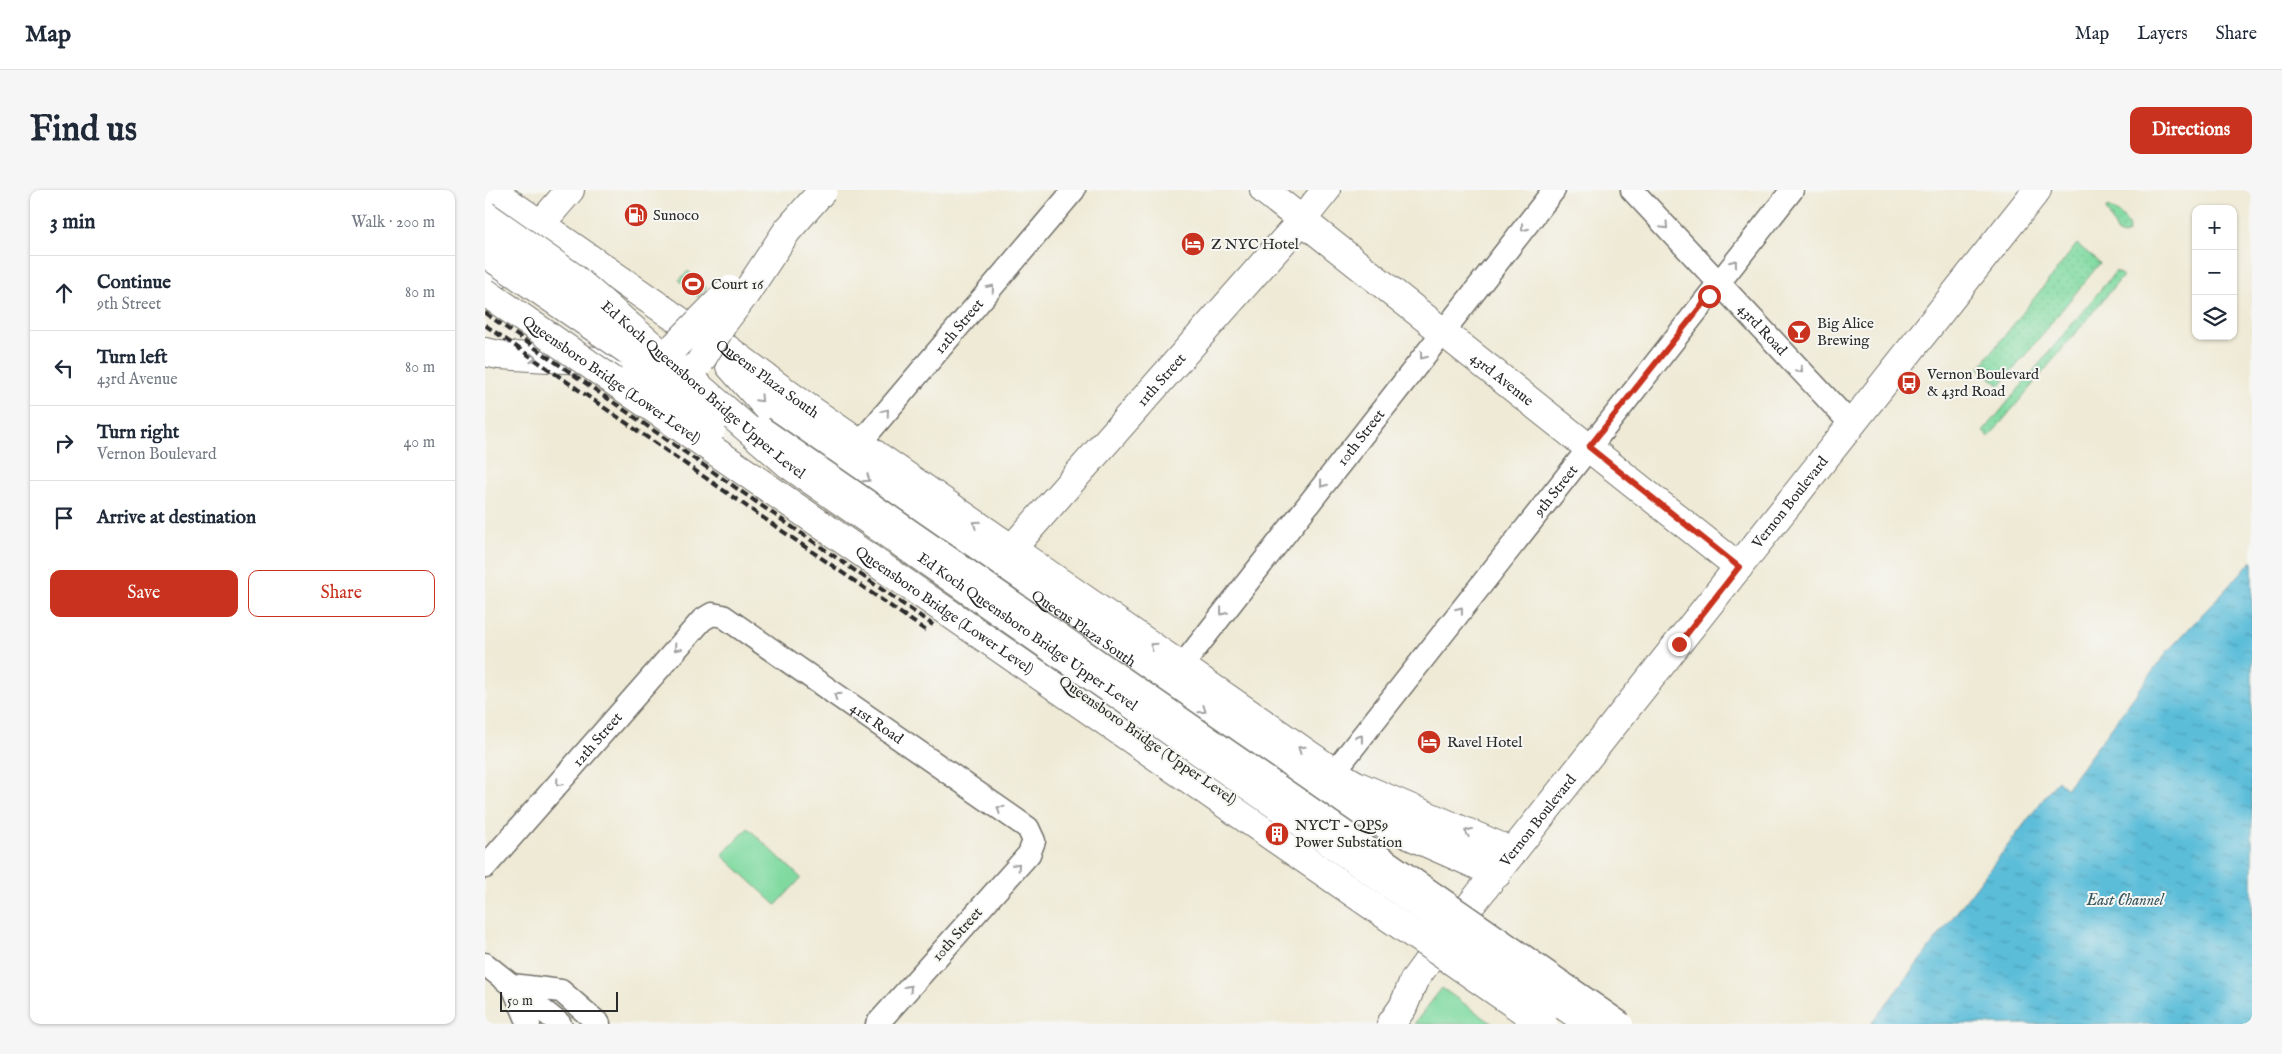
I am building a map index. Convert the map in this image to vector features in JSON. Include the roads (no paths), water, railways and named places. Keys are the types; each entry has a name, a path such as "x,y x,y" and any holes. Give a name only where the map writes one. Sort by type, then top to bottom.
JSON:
{"main road":[{"name":"Queens Plaza South","path":"491,190 540,223 701,350 773,413 852,453 1327,781 1354,811 1497,874"},
{"path":"485,290 570,190"},
{"path":"485,352 499,356 643,363 667,355 787,231 823,190"},
{"name":"43rd Avenue","path":"1264,190 1739,567"},
{"name":"11th Street","path":"1004,558 1326,190"},
{"name":"Vernon Boulevard","path":"1391,1024 1403,1007 1414,980 1447,935 2037,190"},
{"name":"Ed Koch Queensboro Bridge Upper Level","path":"485,215 579,282 788,464 1590,1024"},
{"path":"787,231 746,293 701,350 697,376 699,387 703,399 714,416 939,573 964,579 983,576 1004,558"},
{"path":"485,252 1603,1024"},
{"path":"485,259 604,342 692,413 740,456"},
{"name":"Ed Koch Queensboro Bridge Upper Level","path":"485,279 683,420 740,456"},
{"name":"Queensboro Bridge (Lower Level)","path":"485,290 1407,924"},
{"name":"Queensboro Bridge (Upper Level)","path":"740,456 1407,924"},
{"name":"Queens Plaza South","path":"1327,781 1356,785 1513,852"},
{"path":"1407,924 1543,1024"},
{"path":"1407,924 1559,1024"},
{"name":"Vernon Boulevard","path":"1371,1024 1394,994 1414,980"}],"street":[{"path":"701,350 713,321 827,190"},
{"name":"12th Street","path":"852,453 1074,190"},
{"name":"10th Street","path":"1174,675 1554,190"},
{"name":"43rd Road","path":"1632,190 1852,425"},
{"name":"9th Street","path":"1327,781 1792,190"},
{"path":"485,235 1622,1024"},
{"name":"12th Street","path":"485,867 703,620 712,614"},
{"name":"41st Road","path":"712,614 725,618 1028,828 1034,841"},
{"name":"10th Street","path":"877,1024 1029,854 1034,841"},
{"path":"485,964 560,1024"},
{"path":"512,985 529,1024"},
{"path":"512,985 561,991 599,1024"}],"water":[{"name":"East Channel","path":"2252,561 2252,1024 1871,1024 2058,780 2066,789 2167,652"}],"railway":[{"path":"485,313 933,625"},
{"path":"485,325 928,632"}],"place":[{"name":"Sunoco","path":"636,215"},
{"name":"Z NYC Hotel","path":"1193,244"},
{"name":"Court 16","path":"693,284"},
{"name":"Big Alice Brewing","path":"1799,332"},
{"name":"Vernon Boulevard & 43rd Road","path":"1909,383"},
{"name":"Ravel Hotel","path":"1429,742"},
{"name":"NYCT - QPS9 Power Substation","path":"1277,834"}]}
